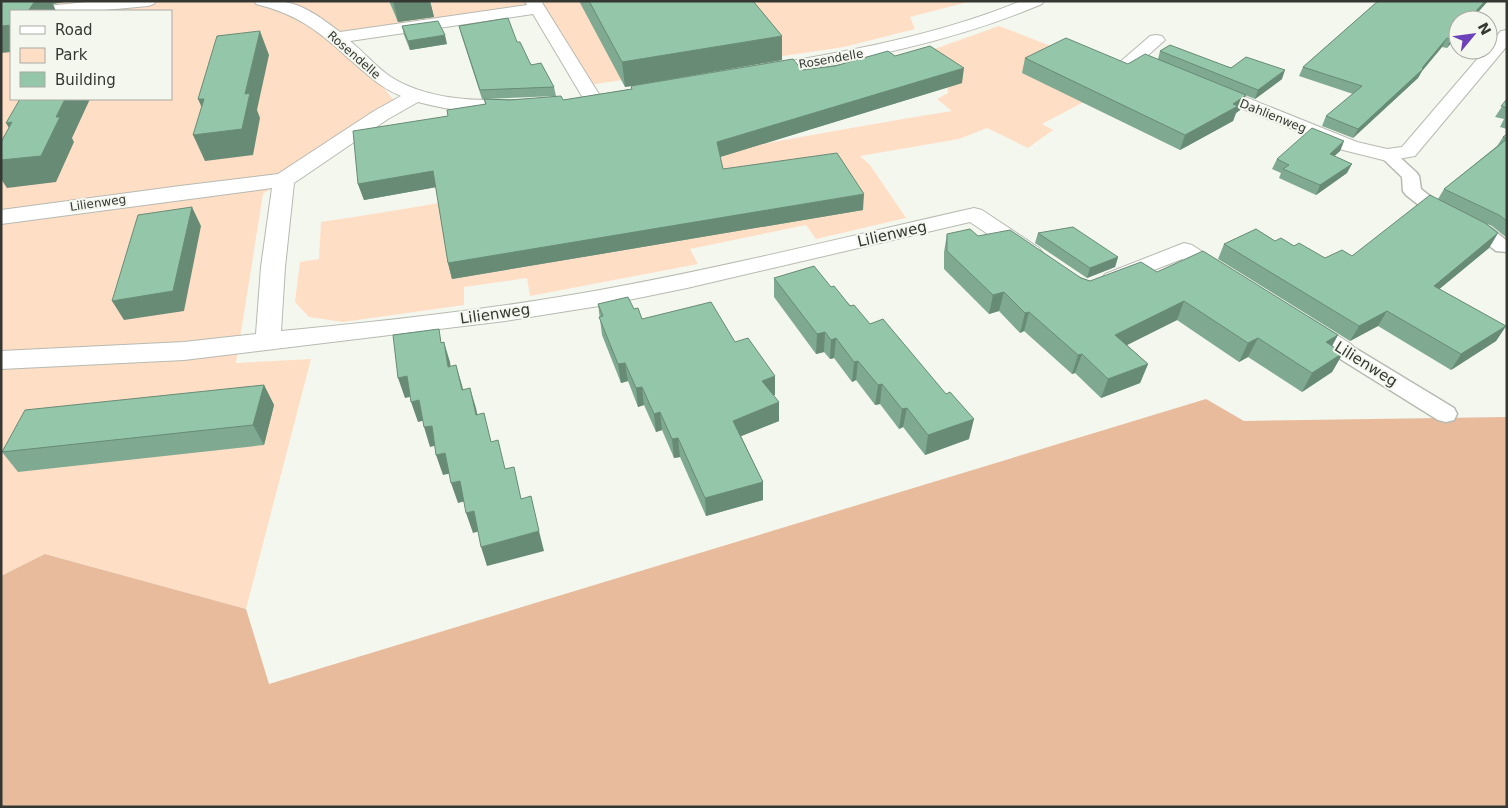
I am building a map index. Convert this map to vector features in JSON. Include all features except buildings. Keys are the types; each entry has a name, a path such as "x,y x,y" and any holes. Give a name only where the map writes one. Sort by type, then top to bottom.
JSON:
{"street":[{"path":"57,10 148,1"},
{"name":"Rosendelle","path":"262,1 291,9 337,38 382,79 416,96 452,104 495,107 534,106"},
{"name":"Rosendelle","path":"745,74 871,52 936,37 992,20 1036,1"},
{"path":"337,38 536,5 593,99"},
{"name":"Dahlienweg","path":"1156,40 1127,63 1350,146 1387,155 1408,152 1507,35"},
{"name":"Lilienweg","path":"1,217 180,192 284,180 381,115 416,96"},
{"path":"573,101 612,96"},
{"path":"268,342 273,266 284,180"},
{"name":"Lilienweg","path":"1,360 184,350 458,320 558,305 705,277 974,215 1046,263"},
{"path":"1094,287 1184,250 1242,287"},
{"name":"Lilienweg","path":"1284,313 1342,350"}],"lane":[{"name":"Dahlienweg","path":"1387,155 1410,176 1412,191 1435,209 1484,232 1502,247"},
{"name":"Lilienweg","path":"1342,350 1446,414"}],"green space":[{"path":"1,1 972,1 910,17 915,29 844,47 589,85 541,5 331,36 378,81 396,103 263,194 236,363 311,359 246,609 46,554 1,576"},
{"path":"999,26 1131,77 1042,124 1053,130 1028,148 987,128 959,139 860,156 870,165 906,218 816,239 806,225 690,249 698,264 530,296 527,278 464,287 464,305 343,322 309,317 295,302 300,262 319,259 321,222 479,196 952,111 937,99 948,93 948,87 926,52"}],"shaded area":[{"path":"1206,399 1244,421 1507,417 1507,807 1,807 1,576 45,554 246,609 269,684"}]}
